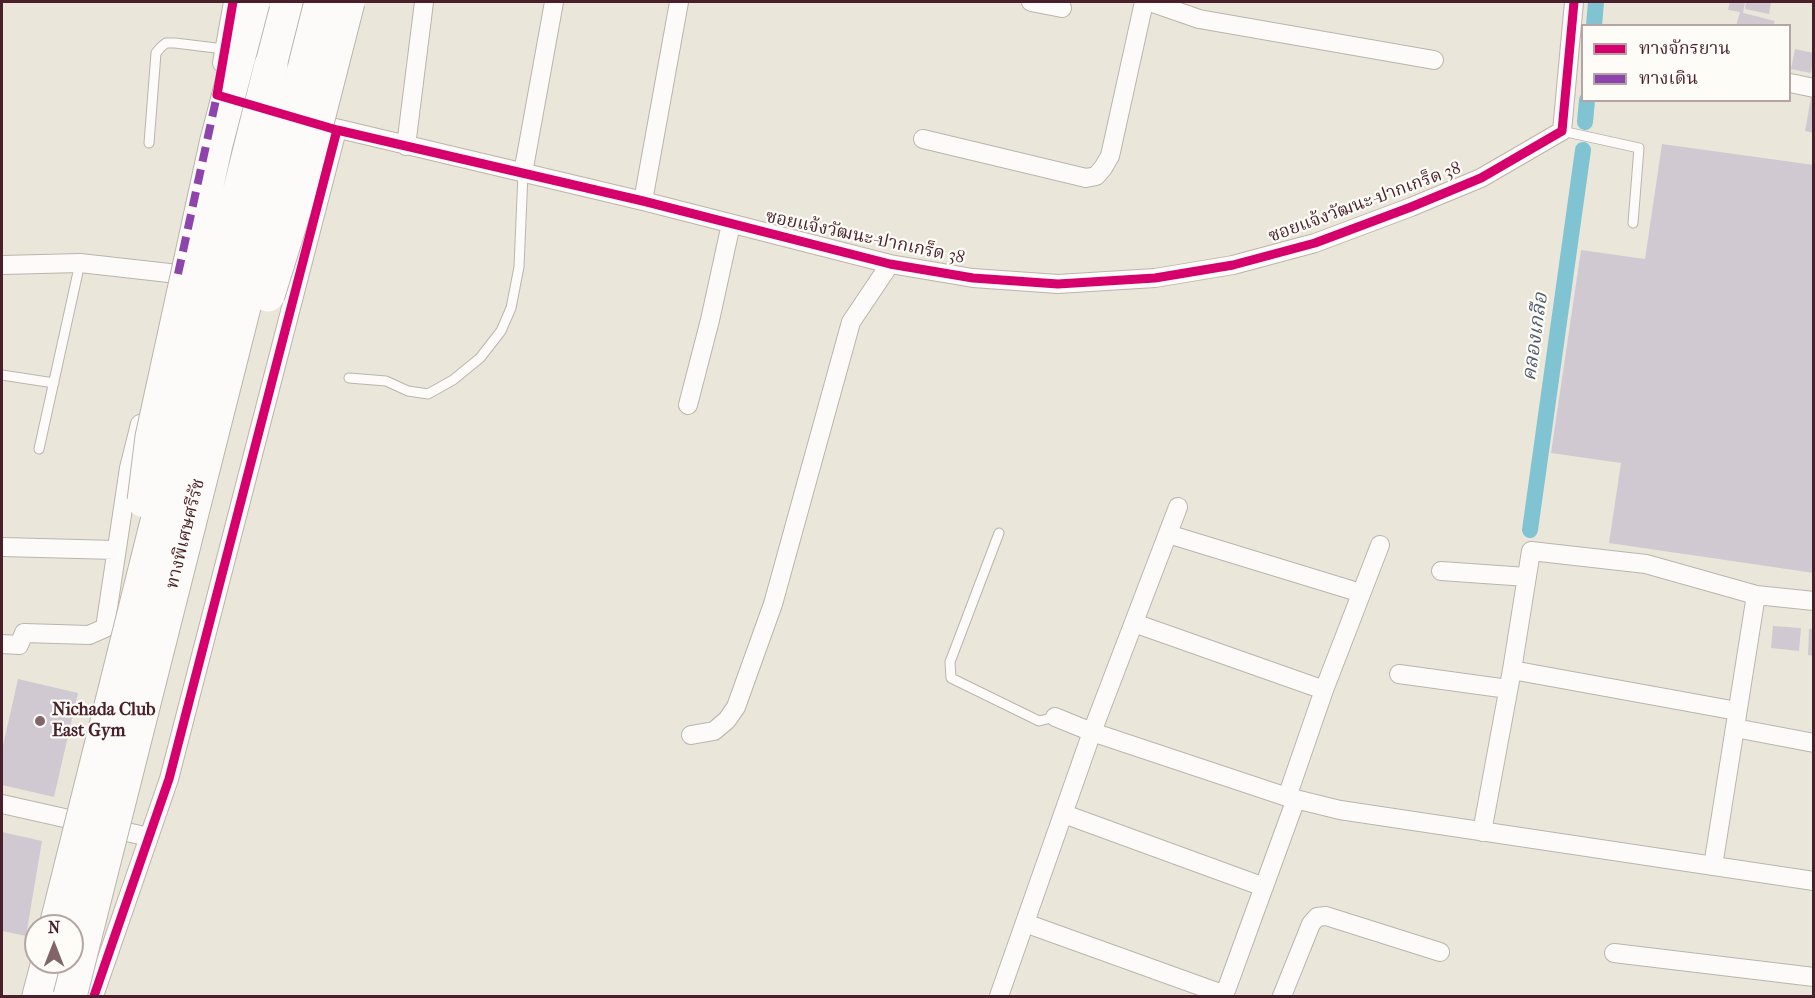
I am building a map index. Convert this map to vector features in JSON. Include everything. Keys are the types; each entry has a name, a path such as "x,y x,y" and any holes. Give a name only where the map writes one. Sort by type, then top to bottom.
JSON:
{"highway":[{"path":"126,645 152,437 216,144 253,2"},
{"path":"285,67 286,2"},
{"path":"285,67 321,2"},
{"path":"190,516 243,371 296,205 348,2"},
{"name":"ทางพิเศษศรีรัช","path":"59,914 126,645 285,67"},
{"name":"ทางพิเศษศรีรัช","path":"70,996 190,516 285,67"},
{"path":"39,996 45,974"}],"street":[{"path":"225,49 233,2"},
{"path":"99,816 269,110 285,67 294,2"},
{"path":"285,67 309,41 332,2"},
{"path":"406,146 424,2"},
{"path":"523,173 554,2"},
{"path":"643,201 678,2"},
{"path":"1030,2 1062,8"},
{"path":"923,139 1086,178 1096,176 1110,156 1144,2"},
{"path":"1150,2 1199,20 1434,60"},
{"path":"1562,131 1574,2"},
{"name":"ซอยแจ้งวัฒนะ-ปากเกร็ด 38","path":"225,49 217,95 337,130 643,201 890,264 973,278 1058,284 1155,278 1233,266 1315,243 1481,178 1562,131"},
{"path":"1791,83 1814,88"},
{"path":"2,265 80,263 178,274 192,269 202,252 239,101"},
{"path":"94,996 172,767 337,130"},
{"path":"688,405 711,320 731,225"},
{"path":"691,735 714,731 727,720 736,707 772,604 850,322 890,264"},
{"path":"2,644 19,645 24,633 89,635 105,628 129,468 178,274"},
{"path":"999,996 1092,732 1178,507"},
{"path":"1168,534 1361,593"},
{"path":"1025,923 1225,996 1264,887 1324,690 1380,545"},
{"path":"2,548 116,550"},
{"path":"1482,832 1531,551 1646,564 1756,595 1814,602"},
{"path":"1441,571 1527,577"},
{"path":"1713,866 1756,595"},
{"path":"1134,623 1324,690"},
{"path":"1512,670 1736,719 1814,743"},
{"path":"1399,674 1508,689"},
{"path":"1055,717 1092,732 1292,798 1340,810 1814,881"},
{"path":"2,804 149,837"},
{"path":"1064,814 1264,887"},
{"path":"1282,996 1311,924 1317,917 1326,916 1440,952"},
{"path":"1614,953 1814,977"}],"lane":[{"path":"149,143 156,53 166,43 225,49"},
{"path":"1562,131 1639,148 1633,223"},
{"path":"349,378 386,381 408,391 428,394 453,380 480,358 501,332 511,308 519,267 523,173"},
{"path":"39,448 80,263"},
{"path":"2,375 54,383"},
{"path":"999,533 950,662 951,678 1040,721 1055,717"}],"building":[{"path":"1730,2 1745,2 1743,13 1775,21 1774,24 1737,24 1740,12 1728,10"},
{"path":"1746,2 1771,2 1769,14 1745,9"},
{"path":"1795,49 1814,53 1811,73 1791,69"},
{"path":"1812,92 1814,92 1814,133 1805,131"},
{"path":"1662,144 1814,165 1814,573 1609,543 1621,463 1551,453 1581,250 1645,259"},
{"path":"1773,626 1801,628 1799,651 1771,648"},
{"path":"1809,629 1814,629 1814,656 1808,655"},
{"name":"Nichada Club East Gym","path":"18,679 78,693 54,797 2,785 2,750"},
{"path":"2,832 42,841 30,914 24,914 24,936 2,931"}],"waterway":[{"name":"คลองเกลือ","path":"1594,24 1596,2"},
{"name":"คลองเกลือ","path":"1585,122 1587,102"},
{"name":"คลองเกลือ","path":"1530,530 1583,150"}],"marked path":[{"path":"178,274 217,95"}],"cycle path":[{"path":"233,2 217,95 337,130 643,201 890,264 973,278 1058,284 1155,278 1233,265 1315,243 1481,178 1562,131 1574,2"},
{"path":"94,996 169,779 337,130"}],"place":[{"name":"Nichada Club East Gym","path":"40,721"}]}
